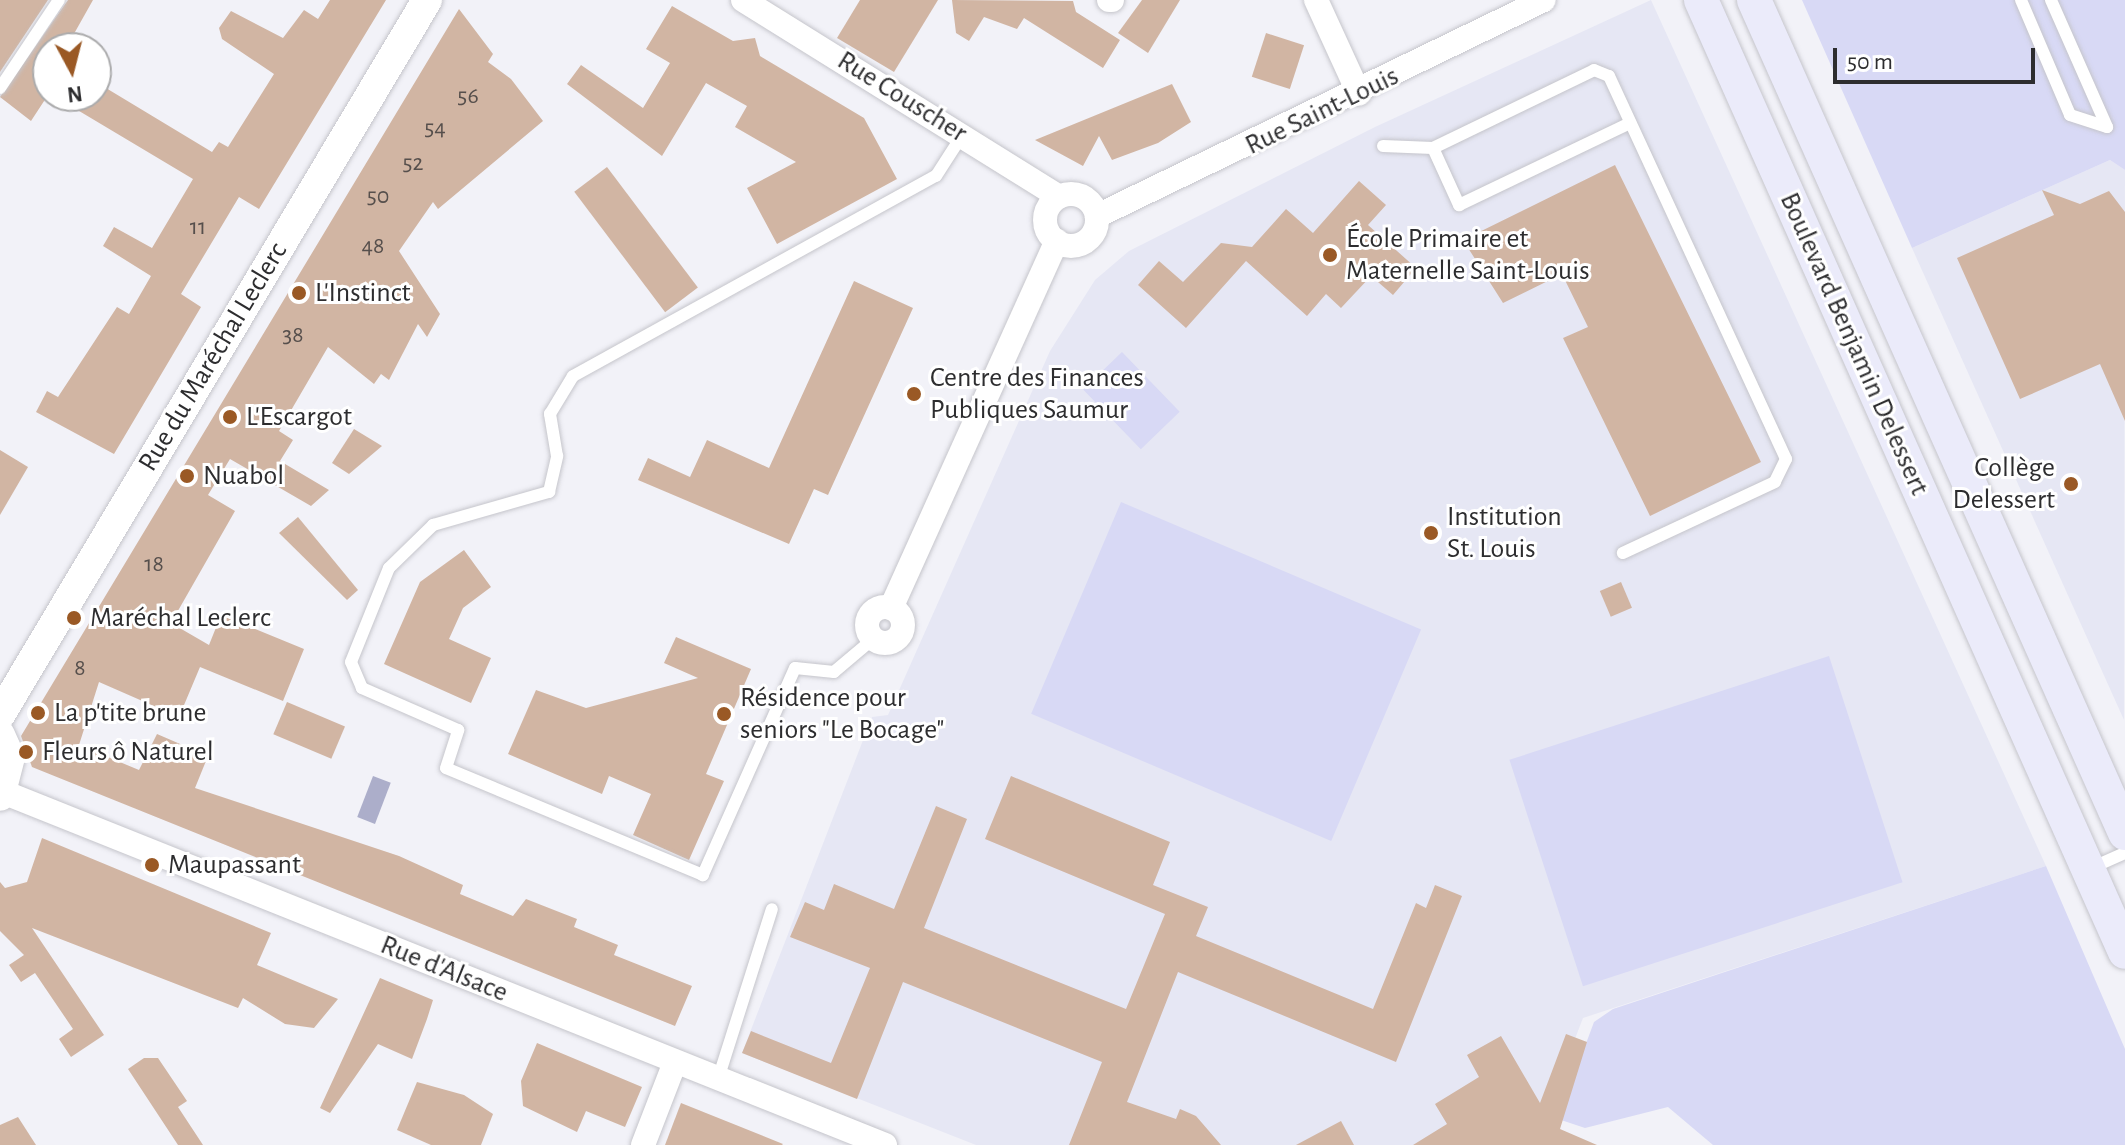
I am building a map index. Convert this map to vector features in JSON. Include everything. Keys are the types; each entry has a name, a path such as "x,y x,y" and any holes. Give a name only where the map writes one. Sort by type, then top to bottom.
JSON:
{"main road":[{"name":"Boulevard Benjamin Delessert","path":"1701,0 2125,952"},
{"name":"Boulevard Benjamin Delessert","path":"1754,0 2125,833"}],"street":[{"name":"Rue du Maréchal Leclerc","path":"0,715 427,0"},
{"name":"Rue Couscher","path":"743,0 963,134 1059,197"},
{"path":"1316,0 1359,94"},
{"name":"Rue Saint-Louis","path":"1097,216 1359,94 1544,0"},
{"path":"1080,196 1097,216 1085,242 1057,241 1045,222 1059,197 1080,196"},
{"path":"873,639 900,636 903,620 891,608 1057,241"},
{"path":"0,735 10,757 2,794"},
{"name":"Rue d'Alsace","path":"2,794 885,1145"},
{"path":"643,1145 675,1062"}],"lane":[{"path":"0,88 59,0"},
{"path":"2021,0 2070,115 2107,127 2051,0"},
{"path":"1383,146 1433,148 1594,70 1609,76 1786,459 1775,482 1623,553"},
{"path":"1433,148 1459,205 1630,123"},
{"path":"873,639 834,672 795,668 703,875 446,768 458,730 362,688 351,662 389,568 433,525 549,492 557,456 550,414 573,376 936,176 963,134"},
{"path":"2088,869 2125,853"},
{"path":"718,1079 772,909"}],"shaded area":[{"name":"Institution St. Louis","path":"1651,0 2046,866 1583,1018 1534,1145 976,1145 742,1053 872,717 888,715 1050,351 1095,280 1129,251 1375,127"},
{"path":"1802,0 2125,0 2125,170 2110,160 1912,248"},
{"name":"Collège Delessert","path":"2110,160 2125,170 2124,720 1912,248"},
{"path":"1122,352 1180,412 1141,449 1083,390"},
{"path":"1121,502 1421,629 1331,841 1031,714"},
{"path":"1829,656 1903,882 1583,986 1509,760"},
{"path":"373,776 391,783 375,824 357,817"},
{"path":"2046,866 2125,1049 2125,1145 1713,1145 1668,1107 1585,1128 1558,1119 1594,1022 1613,1009"}],"building":[{"path":"0,0 48,0 0,72"},
{"path":"68,0 93,0 75,32 46,32"},
{"path":"330,0 386,0 259,209 239,197 181,294 201,307 114,454 36,412 47,391 58,397 117,307 129,314 151,276 103,246 114,227 152,248 193,179 81,112 112,112 112,92 212,152 219,142 228,147 274,74 222,39 219,28 231,11 283,38 304,10 318,19"},
{"path":"860,0 938,0 894,72 837,38"},
{"path":"952,0 1073,1 1076,12 1120,40 1103,68 1024,18 1017,29 984,17 969,41 956,33"},
{"path":"1142,0 1180,0 1148,53 1118,33"},
{"path":"672,6 733,41 755,38 760,56 864,118 897,179 777,244 747,188 796,162 735,127 747,106 706,83 662,156 567,84 581,65 643,108 670,63 646,49"},
{"path":"459,9 493,54 488,62 511,79 543,121 438,209 433,202 399,251 440,314 427,337 418,324 389,380 381,374 374,384 328,347 279,431 293,440 280,461 329,490 311,506 230,459 208,495 235,511 171,623 209,645 221,615 304,649 283,701 200,667 179,717 99,682 79,745 139,770 157,734 208,756 195,788 399,856 463,885 460,894 513,916 526,899 577,919 574,927 618,945 614,955 692,986 675,1026 32,767 21,736"},
{"path":"1266,33 1304,45 1290,89 1252,77"},
{"path":"32,51 32,112 37,112 31,121 0,97"},
{"path":"1172,84 1191,122 1158,143 1112,160 1099,136 1083,166 1035,140"},
{"path":"1615,165 1761,462 1650,516 1563,338 1588,327 1562,274 1503,303 1463,240"},
{"path":"607,167 698,288 665,312 574,192"},
{"path":"1359,181 1386,205 1368,225 1416,268 1393,295 1371,276 1341,308 1326,294 1307,316 1246,261 1186,328 1138,285 1159,261 1183,282 1221,243 1252,247 1286,209 1313,233"},
{"path":"2042,190 2080,204 2109,191 2125,212 2125,421 2100,364 2020,399 1957,258 2054,215"},
{"path":"854,281 913,308 828,495 814,489 789,544 638,480 648,458 690,477 707,440 769,468"},
{"path":"354,429 382,446 349,474 332,463"},
{"path":"0,450 28,467 0,515"},
{"path":"298,517 358,590 347,600 279,533"},
{"path":"464,550 491,587 463,608 449,639 491,658 471,703 384,664 420,582"},
{"path":"1621,582 1632,608 1611,617 1600,591"},
{"path":"676,637 751,669 706,774 724,781 689,860 633,835 651,794 609,776 602,794 508,754 536,690 586,708 698,678 664,663"},
{"path":"287,702 345,727 331,759 273,734"},
{"path":"1011,776 1170,842 1153,885 1208,907 1196,936 1373,1009 1416,903 1426,908 1435,885 1462,896 1396,1062 1178,972 1127,1102 1176,1119 1180,1109 1196,1116 1221,1145 1069,1145 1102,1062 903,982 857,1099 742,1053 751,1031 831,1063 870,968 790,937 805,902 824,910 834,884 894,909 936,806 967,819 924,928 1126,1009 1165,914 985,839"},
{"path":"42,838 271,933 257,965 338,999 314,1028 285,1024 243,998 238,1008 32,928 104,1035 71,1057 59,1039 73,1029 35,973 21,982 9,965 24,955 0,931 0,882 5,888 27,882"},
{"path":"380,978 433,1000 427,1019 412,1059 378,1044 330,1113 320,1108"},
{"path":"1566,1034 1587,1042 1560,1129 1597,1145 1413,1145 1447,1124 1435,1104 1479,1077 1467,1055 1501,1036 1540,1103"},
{"path":"537,1043 642,1087 625,1127 586,1111 577,1132 523,1106 521,1081"},
{"path":"144,1058 158,1058 187,1101 178,1107 203,1145 178,1145 128,1069"},
{"path":"417,1082 464,1095 493,1114 481,1145 431,1145 397,1130"},
{"path":"681,1103 783,1144 665,1145"},
{"path":"18,1117 36,1145 0,1145 0,1125"},
{"path":"1341,1121 1354,1145 1296,1145"}],"place":[{"name":"École Primaire et Maternelle Saint-Louis","path":"1330,255"},
{"name":"L'Instinct","path":"299,293"},
{"name":"Centre des Finances Publiques Saumur","path":"914,394"},
{"name":"L'Escargot","path":"230,417"},
{"name":"Nuabol","path":"187,476"},
{"name":"Collège Delessert","path":"2071,484"},
{"name":"Institution St. Louis","path":"1431,533"},
{"name":"Maréchal Leclerc","path":"74,618"},
{"name":"La p'tite brune","path":"38,713"},
{"name":"Résidence pour seniors \"Le Bocage\"","path":"724,714"},
{"name":"Fleurs ô Naturel","path":"26,752"},
{"name":"Maupassant","path":"152,865"}]}
